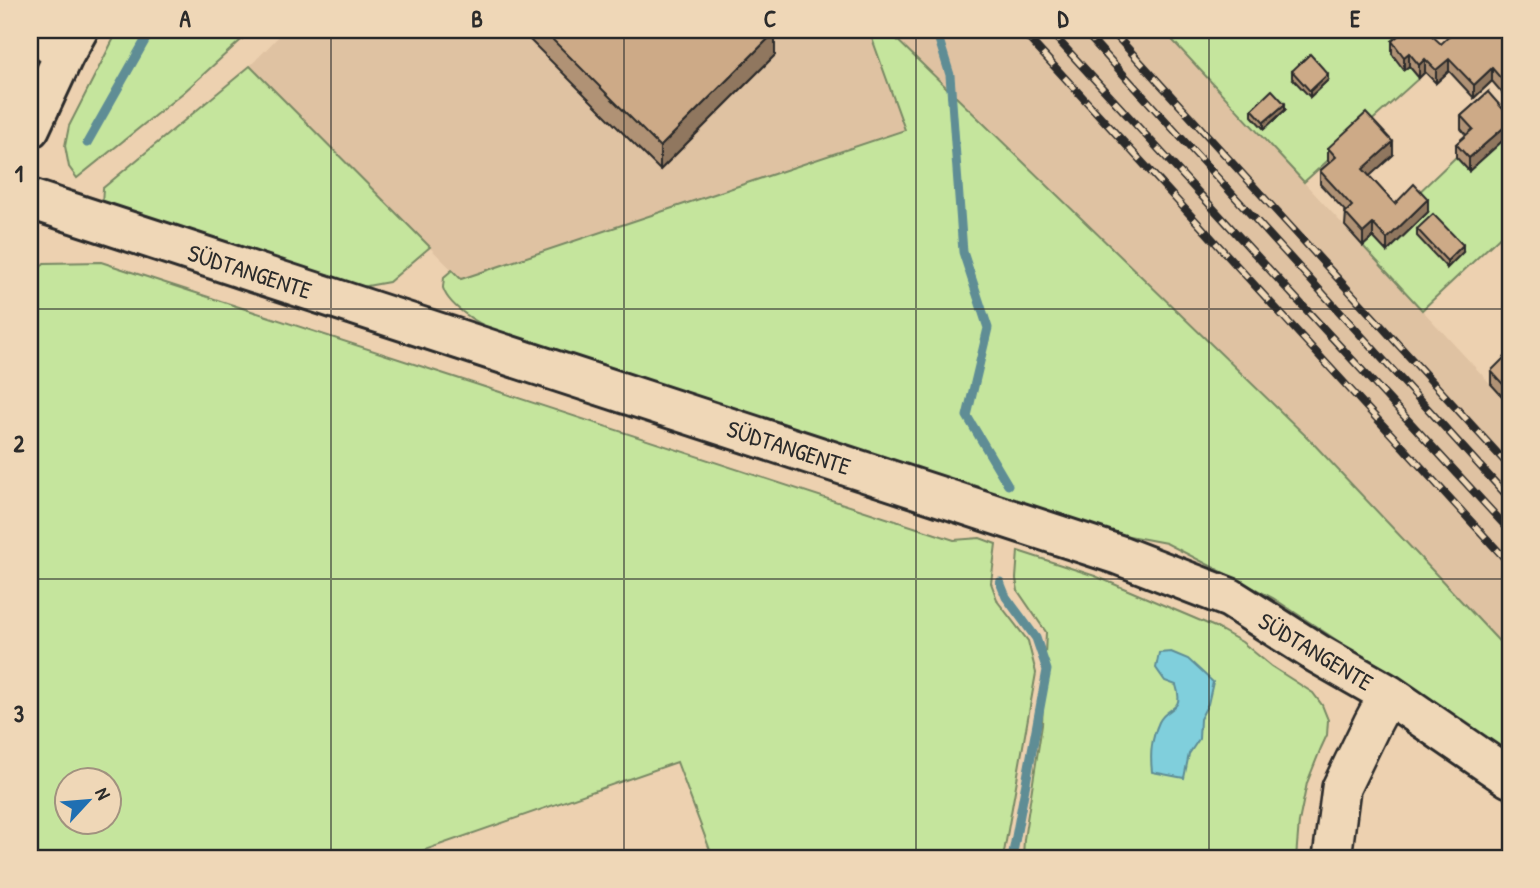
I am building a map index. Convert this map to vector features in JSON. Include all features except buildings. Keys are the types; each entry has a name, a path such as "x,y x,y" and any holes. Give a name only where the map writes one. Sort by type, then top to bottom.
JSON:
{"street":[{"path":"30,128 71,42 31,30"},
{"name":"SÜDTANGENTE","path":"30,199 1119,555 1230,598 1318,654 1388,694 1510,778"},
{"path":"1332,858 1341,788 1388,694"}],"shaded area":[{"path":"285,30 869,30 905,129 461,279 250,66"},
{"path":"887,30 1163,30 1510,405 1510,653 1310,440"}],"green space":[{"path":"118,30 252,30 184,92 77,178 69,167 65,146 69,126"},
{"path":"869,30 887,30 1310,440 1510,653 1510,761 1273,598 1166,543 1087,528 524,346 466,315 448,297 443,288 444,277 452,270 461,279 905,130"},
{"path":"1163,30 1412,30 1392,54 1404,69 1409,66 1419,78 1304,182"},
{"path":"250,66 430,247 389,282 356,288 102,205 103,188"},
{"path":"1508,136 1510,227 1422,310 1363,246 1373,237 1388,252 1414,197 1456,157 1469,171"},
{"path":"101,262 954,540 980,538 996,544 991,583 998,602 1028,641 1036,673 1003,858 713,858 677,762 402,858 30,858 30,281 44,263"},
{"path":"1018,551 1095,576 1215,627 1242,642 1271,666 1313,693 1328,720 1327,735 1307,783 1299,822 1296,858 1023,858 1042,725 1046,632 1018,591"}],"water":[{"path":"1171,652 1188,659 1213,682 1208,704 1200,719 1199,739 1189,754 1184,778 1152,772 1152,747 1156,729 1162,717 1177,705 1178,700 1176,685 1165,681 1156,668 1159,653"}],"waterway":[{"path":"87,143 151,30"},
{"path":"936,30 950,75 963,252 988,328 967,416 1008,485"},
{"path":"1000,582 1006,597 1036,638 1047,670 1012,858"}],"railway":[{"path":"1021,30 1510,564"},
{"path":"1049,30 1510,531"},
{"path":"1083,30 1510,499"},
{"path":"1111,30 1510,467"}]}
